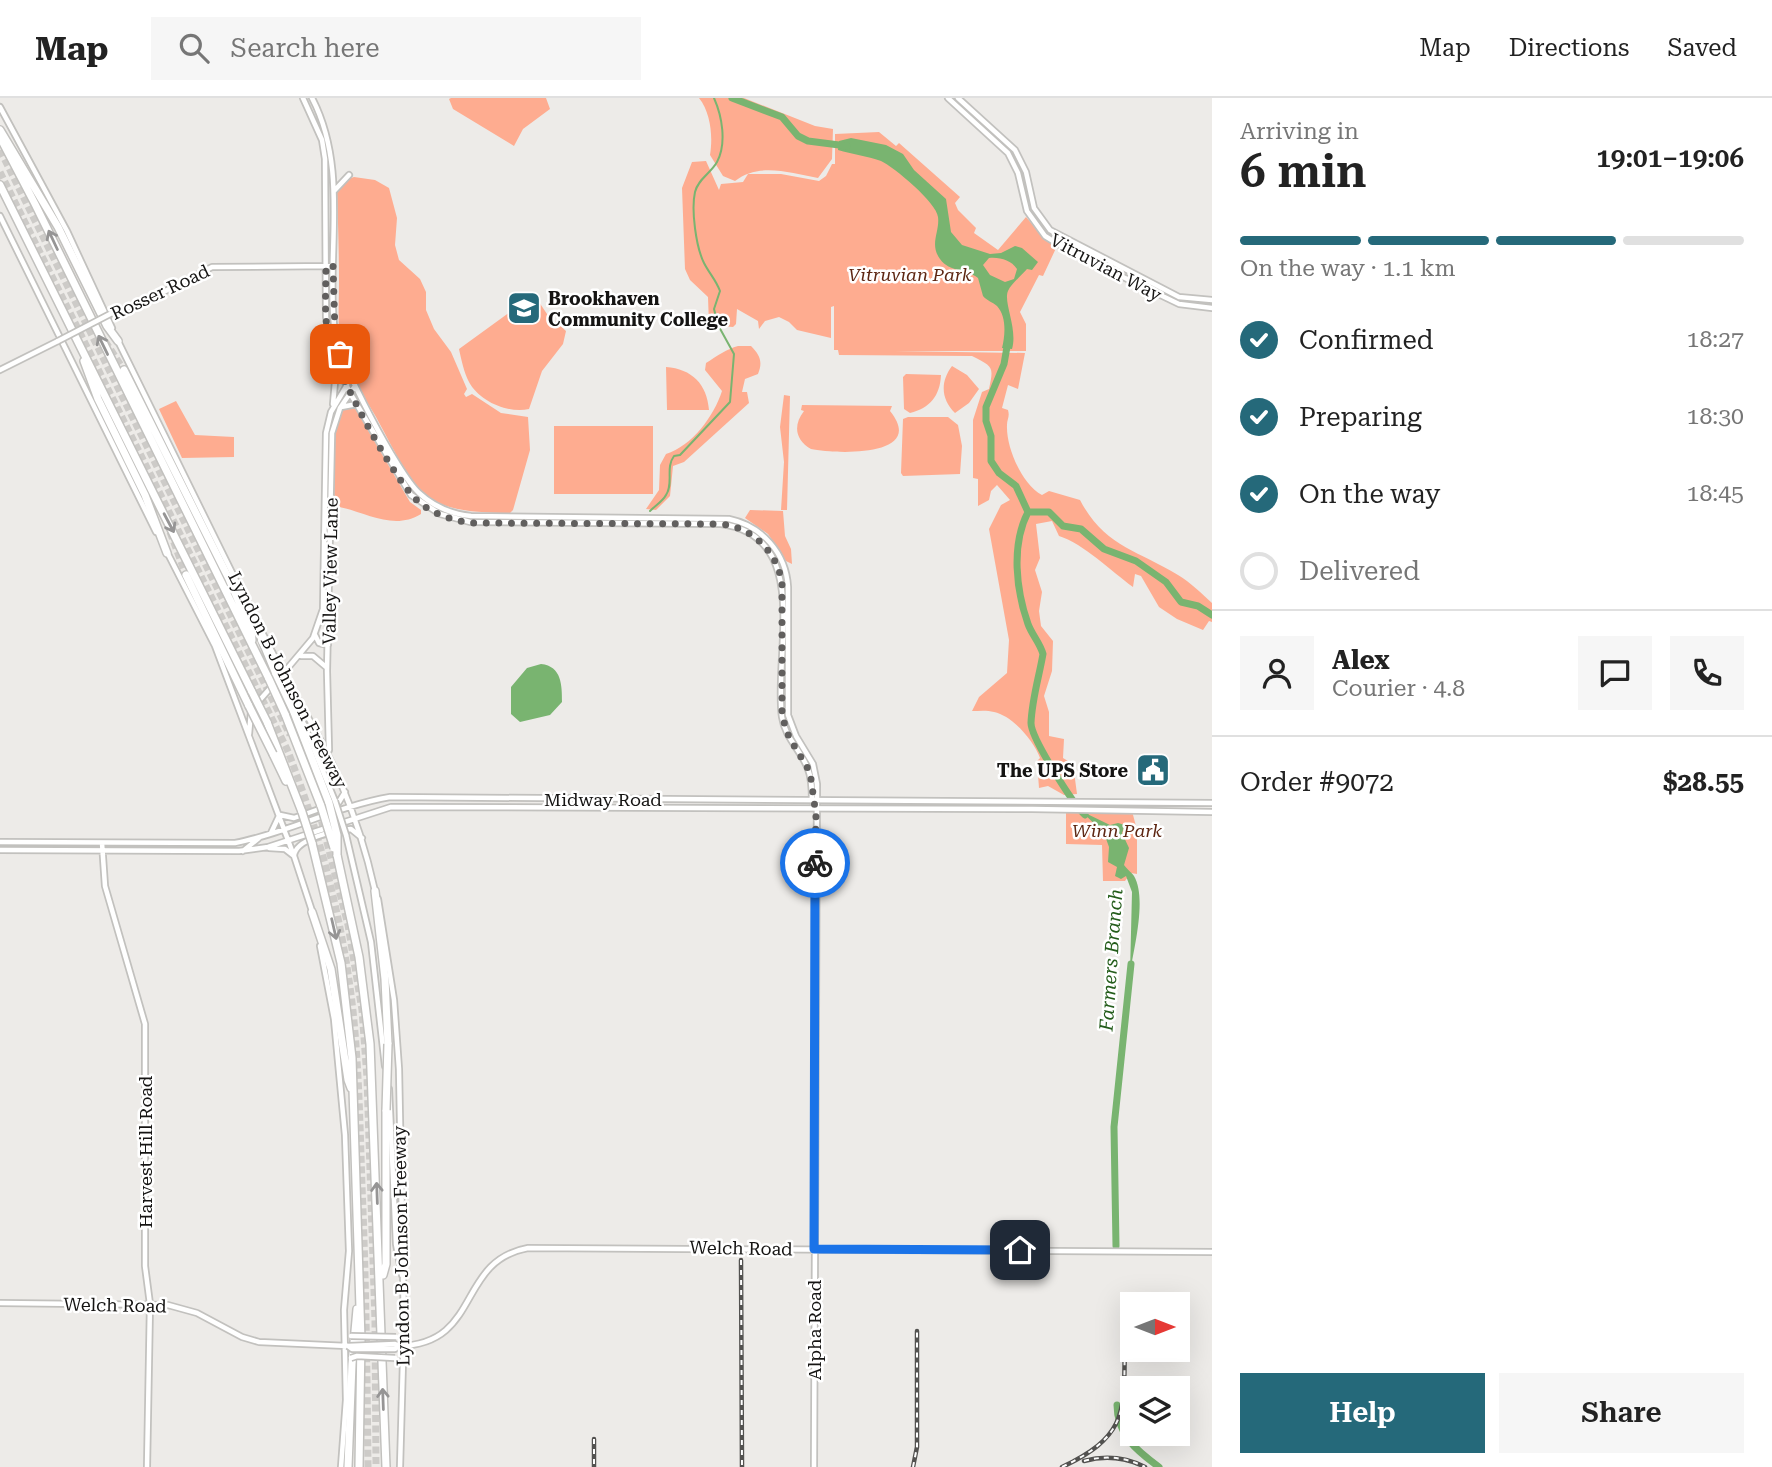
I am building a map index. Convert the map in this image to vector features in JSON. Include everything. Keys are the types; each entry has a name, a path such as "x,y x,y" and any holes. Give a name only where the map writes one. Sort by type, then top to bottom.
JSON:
{"highway":[{"path":"0,130 58,227 107,327 118,341"},
{"name":"Lyndon B Johnson Freeway","path":"0,137 36,204 253,648 279,676 289,712 328,803 352,917 367,1010 386,1467"},
{"name":"Lyndon B Johnson Freeway","path":"0,185 267,722 318,862 341,963 354,1093 360,1295 360,1454 357,1467"},
{"path":"0,192 12,208"},
{"path":"83,353 85,368 141,485 167,553"},
{"path":"124,369 229,579 251,630 253,648"},
{"path":"187,575 249,706 296,796"},
{"path":"246,601 279,676"},
{"path":"375,891 385,979 388,1044 386,1264 380,1285"},
{"path":"312,912 331,969 348,1080 354,1093"},
{"path":"348,1467 355,1321 360,1295"}],"main road":[{"path":"303,98 322,140 325,159 327,328 335,382 332,409"},
{"path":"312,98 330,145 335,332 340,354 355,386"},
{"name":"Vitruvian Way","path":"948,98 1008,153 1018,173 1027,211 1039,230 1050,240 1160,296 1187,307 1212,308"},
{"name":"Vitruvian Way","path":"958,98 1017,153 1026,172 1034,208 1055,234 1179,297 1212,300"},
{"name":"Lyndon B Johnson Freeway","path":"0,107 67,231 246,601"},
{"path":"333,192 349,175"},
{"path":"0,216 215,646 284,828 312,912 329,985 343,1100 349,1251 344,1321 346,1346 341,1467"},
{"path":"1050,240 1055,234"},
{"name":"Rosser Road","path":"0,370 112,313 146,301 212,267 333,266"},
{"path":"1120,276 1123,269"},
{"path":"1160,296 1164,294 1179,297"},
{"path":"332,353 350,393"},
{"name":"Valley View Lane","path":"330,755 327,735 326,433 332,409 352,380"},
{"name":"Valley View Lane","path":"279,676 299,657 315,634 328,593 332,433 340,408 355,386"},
{"name":"Alpha Road","path":"355,386 408,481 424,498 446,510 471,516 716,517 737,521 756,534 777,551 787,573 785,715"},
{"name":"Alpha Road","path":"350,393 411,495 429,509 448,518 470,523 721,524 756,534 771,553 782,582 785,715 815,770 814,1467"},
{"path":"340,408 350,403 357,404"},
{"path":"771,553 783,572 787,573"},
{"path":"315,634 319,643 328,645"},
{"path":"299,657 306,655 320,660 327,671"},
{"path":"279,676 328,803 346,835 360,888 374,960 382,1046 392,1110 397,1257 403,1279"},
{"name":"Lyndon B Johnson Freeway","path":"249,739 250,713 279,676 330,755 363,838 381,907 395,1007 404,1325 401,1346 403,1376 400,1467"},
{"path":"279,815 294,818 339,802 345,796 344,788"},
{"name":"Midway Road","path":"0,842 227,843 260,838 284,828 390,797 1212,803"},
{"path":"417,798 417,807"},
{"path":"483,807 484,798"},
{"path":"911,799 911,808"},
{"path":"1139,811 1140,802"},
{"name":"Midway Road","path":"0,850 243,851 288,840 391,807 911,808 1212,812"},
{"path":"270,834 279,815"},
{"path":"294,856 296,848 302,843 342,830 351,829 363,838"},
{"path":"243,851 260,838"},
{"name":"Harvest Hill Road","path":"102,843 108,896 145,1024 145,1266 150,1304 147,1467"},
{"path":"155,843 155,852"},
{"path":"194,852 195,843"},
{"path":"264,847 282,848 294,856"},
{"name":"Welch Road","path":"0,1303 177,1306 197,1313 242,1337 259,1342 401,1346 425,1343 446,1332 457,1320 485,1271 502,1257 520,1250 576,1247 1212,1252"},
{"path":"344,1321 351,1336 396,1337 404,1325"},
{"path":"345,1364 357,1356 395,1358 403,1376"}],"green space":[{"path":"546,98 550,109 523,129 514,146 453,109 449,99"},
{"path":"699,98 744,98 815,126 833,129 832,159 818,178 775,170 754,172 735,181 723,176 710,155 710,125"},
{"name":"Vitruvian Park","path":"879,132 896,146 899,143 960,197 955,203 958,210 976,228 974,233 998,250 1026,217 1045,239 1057,246 1043,276 1039,275 1020,312 1026,324 1026,351 895,351 1025,353 1018,389 1008,385 1002,408 1008,410 1009,414 1007,434 1012,454 1028,483 1042,495 1049,491 1080,500 1089,515 1111,537 1178,575 1212,603 1212,622 1209,621 1203,630 1177,619 1159,607 1141,576 1135,574 1133,587 1088,551 1059,536 1052,521 1036,524 1040,558 1035,570 1042,592 1039,611 1041,626 1053,641 1052,671 1044,696 1049,712 1049,736 1064,739 1063,758 1073,764 1077,794 1064,795 1048,786 1039,788 1037,761 1040,758 1022,730 1001,714 972,711 979,697 1007,673 1009,640 989,529 1001,505 1010,500 997,485 991,491 989,500 978,506 978,479 973,478 973,420 982,392 989,389 990,368 972,356 839,355 838,350 834,350 834,306 831,307 831,338 797,330 779,317 765,321 759,329 758,321 737,309 736,324 733,327 709,325 708,297 690,280 685,269 682,188 692,162 706,161 719,190 721,184 743,182 748,174 781,174 819,181 826,176 832,164 835,164 835,134"},
{"path":"354,177 375,180 389,188 397,218 395,245 399,260 420,279 426,292 426,310 434,329 451,352 467,389 464,394 466,397 472,394 501,413 528,417 530,450 510,513 456,509 424,493 401,464 348,369 340,343 337,191 342,181"},
{"path":"535,296 547,314 566,331 563,344 542,371 529,409 512,410 495,405 474,389 466,374 459,349"},
{"path":"738,346 751,346 760,359 758,374 745,379 742,392 747,392 749,403 684,462 673,466 670,496 656,510 646,509 659,490 660,465 666,454 685,444 701,429 718,401 722,391 705,370 706,363"},
{"path":"952,366 967,375 979,389 969,403 955,413 947,402 944,390 945,378"},
{"path":"666,367 683,371 696,379 705,393 709,410 667,410"},
{"path":"906,374 941,375 939,389 933,400 910,413 904,409 903,377"},
{"path":"784,395 790,396 787,510 781,510 784,462 780,427"},
{"path":"176,401 195,435 234,437 234,457 182,458 159,409"},
{"path":"802,405 892,406 890,411 898,426 897,437 888,445 873,450 838,452 811,449 797,432 800,416 804,411 801,410"},
{"path":"344,408 355,408 410,502 421,510 421,514 399,521 388,520 334,506 335,428"},
{"path":"948,417 958,425 962,446 960,474 903,476 903,419"},
{"path":"554,426 653,426 653,494 554,494"},
{"path":"750,510 783,511 785,536 791,549 792,564 786,561 768,534 745,518"},
{"name":"Winn Park","path":"1066,810 1132,811 1137,830 1137,874 1131,873 1125,881 1103,881 1102,845 1066,844"}],"shaded area":[{"path":"851,138 886,145 903,154 914,170 946,199 951,232 962,245 990,254 1001,253 1015,246 1022,248 1038,262 1032,270 1027,269 1008,291 1012,349 1002,348 1004,321 997,306 983,296 978,278 948,266 937,254 935,243 938,217 930,203 881,161 838,150 839,141","holes":["989,258 1012,263 1017,269 1014,279 1005,282 990,275 983,265"]},
{"path":"541,664 557,673 561,683 562,702 550,715 520,722 511,714 511,687 527,668"},
{"path":"1081,811 1110,825 1125,825 1122,833 1129,848 1124,865 1138,885 1140,910 1130,973 1132,892 1126,876 1121,879 1115,876 1117,867 1108,862 1109,847 1104,833"}],"waterway":[{"path":"650,511 668,490 670,465 674,456 680,455 730,402 734,354 718,325 714,309 720,291 701,256 694,218 695,192 717,162 722,147 721,121 714,98"},
{"name":"Farmers Branch","path":"732,98 782,117 798,136 808,141 847,146"},
{"name":"Farmers Branch","path":"1008,341 1004,364 986,407 986,421 991,436 991,461 999,473 1016,486 1028,512 1019,539 1018,582 1028,624 1043,654 1031,723 1054,770 1085,815"},
{"path":"1028,512 1049,512 1063,526 1081,529 1104,549 1136,561 1166,582 1181,602 1198,606 1212,615"},
{"name":"Farmers Branch","path":"1116,1246 1114,1127 1131,964"},
{"name":"Farmers Branch","path":"1117,1405 1124,1434 1143,1455 1159,1467"}],"tunnel":[{"path":"0,150 290,735"},
{"path":"0,172 287,749 320,845 343,944 355,1033 364,1256 368,1467"},
{"path":"105,341 124,370"},
{"path":"170,532 186,575"},
{"path":"319,811 348,925 362,1010 367,1078 375,1321 376,1467"}],"railway":[{"path":"741,1260 742,1467"},
{"path":"913,1467 917,1447 917,1331"},
{"path":"1062,1467 1085,1455 1112,1430 1123,1401 1124,1362"},
{"path":"594,1439 594,1467"},
{"path":"1084,1461 1115,1458 1145,1467"}],"way so far":[{"path":"340,354 335,332 333,266 326,266 328,337 338,369 404,486 421,504 440,514 470,523 721,524 740,528 766,547 778,568 782,582 782,716 789,737 810,772 816,815 815,863"}],"place":[{"name":"Brookhaven Community College","path":"524,308"},
{"name":"The UPS Store","path":"1153,770"}],"route":[{"path":"815,863 814,1249 1020,1250"}]}
